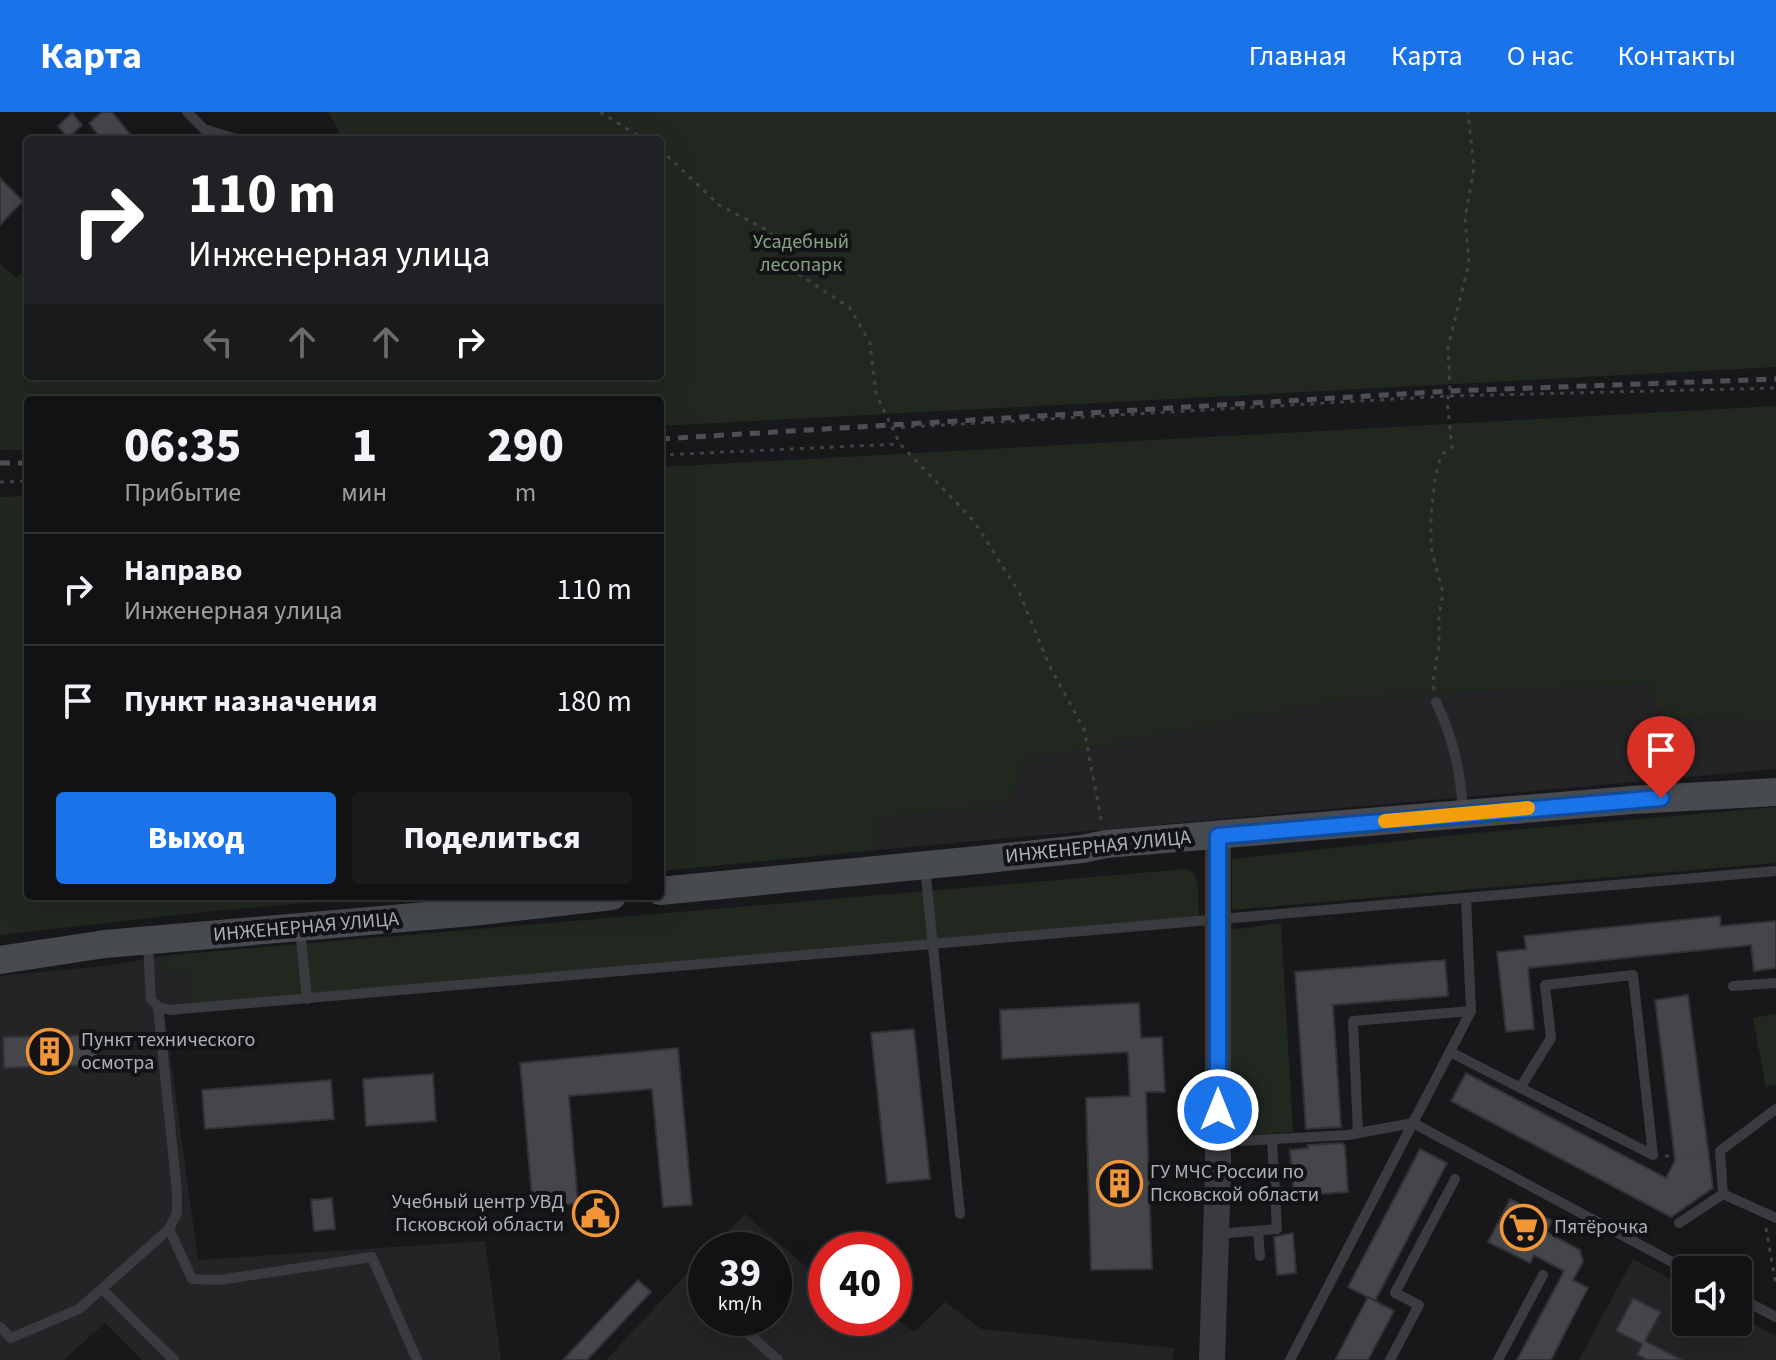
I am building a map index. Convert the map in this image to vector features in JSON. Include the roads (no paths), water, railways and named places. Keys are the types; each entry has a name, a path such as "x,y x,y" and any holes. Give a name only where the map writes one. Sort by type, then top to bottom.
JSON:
{"main road":[{"name":"ИНЖЕНЕРНАЯ УЛИЦА","path":"664,891 1082,849 1106,844 1632,800 1776,792"},
{"name":"ИНЖЕНЕРНАЯ УЛИЦА","path":"0,960 105,944 573,900"}],"street":[{"path":"1212,1360 1218,1142 1218,836"}],"lane":[{"path":"187,112 204,129 226,136"},
{"path":"1436,702 1450,733 1459,767 1463,814"},
{"path":"924,865 960,1214"},
{"path":"147,941 151,999 158,1007 170,1010 1776,871"},
{"path":"1290,1360 1471,1011 1466,898"},
{"path":"300,928 307,999"},
{"path":"1450,1052 1520,1088 1653,1155 1633,975 1545,985 1551,1038 1520,1088"},
{"path":"1733,986 1776,983"},
{"path":"0,1327 11,1338 79,1309 169,1229 177,1213 158,1007"},
{"path":"1358,1133 1353,1021 1471,1011"},
{"path":"1723,1194 1720,1151 1776,1109"},
{"path":"1218,1142 1358,1133 1413,1123 1672,1262"},
{"path":"1216,1234 1277,1229 1272,1139"},
{"path":"1390,1360 1419,1305 1395,1293 1455,1179"},
{"path":"1723,1194 1776,1218"},
{"path":"1679,1223 1723,1194"},
{"path":"169,1229 192,1279 219,1280 372,1257 417,1360"},
{"path":"1258,1231 1260,1256"},
{"path":"1498,1360 1543,1275"},
{"path":"103,1290 174,1360"},
{"path":"1752,1304 1776,1317"},
{"path":"751,1336 778,1360"}],"railway":[{"path":"664,439 1450,391 1776,379"},
{"path":"0,463 24,463"}],"place":[{"name":"Пункт технического осмотра","path":"50,1051"},
{"name":"ГУ МЧС России по Псковской области","path":"1119,1183"},
{"name":"Учебный центр УВД Псковской области","path":"595,1213"},
{"name":"Пятёрочка","path":"1523,1227"}],"park label":[{"name":"Усадебный лесопарк","path":"801,254"}]}
